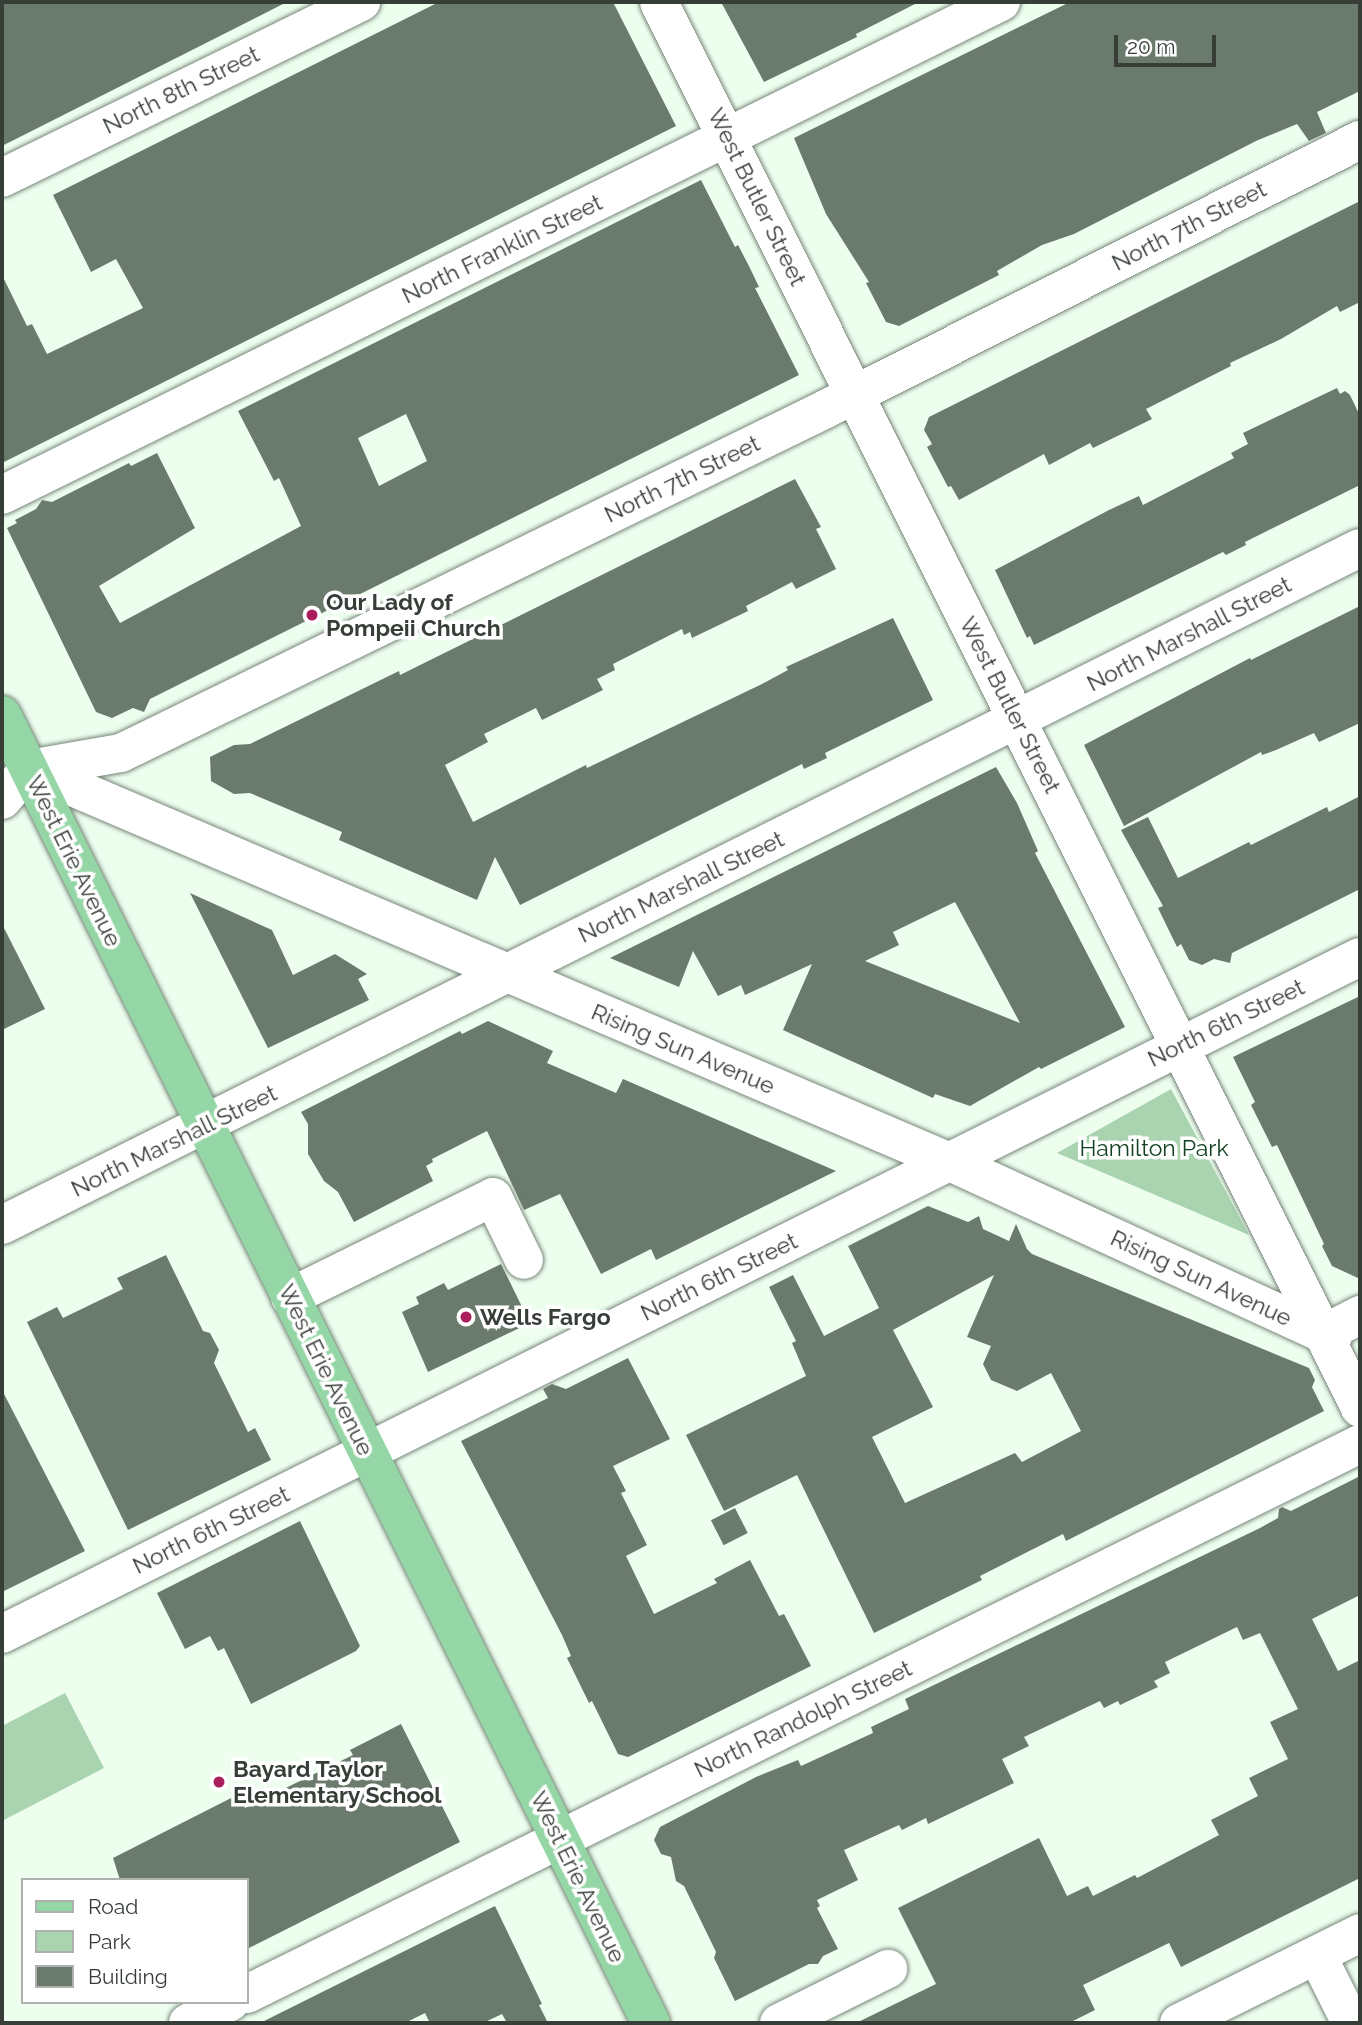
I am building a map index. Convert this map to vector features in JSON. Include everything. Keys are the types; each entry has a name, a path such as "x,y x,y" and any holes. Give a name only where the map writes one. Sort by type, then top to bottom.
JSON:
{"main road":[{"name":"West Erie Avenue","path":"2,715 15,763 205,1126 651,2023"}],"street":[{"name":"North 8th Street","path":"2,178 361,2"},
{"name":"West Butler Street","path":"659,2 1360,1408"},
{"name":"North Franklin Street","path":"2,495 1001,2"},
{"name":"North 7th Street","path":"15,763 121,753 855,394 1360,140"},
{"name":"North Marshall Street","path":"2,1226 1360,548"},
{"path":"2,800 15,763"},
{"name":"Rising Sun Avenue","path":"15,763 950,1162 1360,1349"},
{"name":"North 6th Street","path":"2,1634 1360,957"},
{"path":"290,1297 493,1197 524,1260"},
{"path":"1323,1334 1360,1315"},
{"name":"North Randolph Street","path":"248,1994 1360,1444"},
{"path":"1179,2023 1360,1933"},
{"path":"1317,1955 1351,2023"},
{"path":"779,2023 888,1969"},
{"path":"188,2023 226,2004"},
{"path":"240,2004 248,2023"}],"green space":[{"name":"Hamilton Park","path":"1171,1089 1249,1235 1057,1153"},
{"path":"65,1693 104,1768 2,1821 2,1726"}],"building":[{"path":"2,2 287,2 2,146"},
{"path":"439,2 613,2 676,126 2,463 2,275 27,326 32,324 47,354 143,308 116,259 91,272 53,195"},
{"path":"721,2 919,2 856,34 857,37 764,82"},
{"path":"1070,2 1360,2 1360,91 1317,112 1326,133 1309,141 1297,124 1256,141 1074,234 1042,245 997,271 999,275 899,326 886,322 866,283 869,282 826,214 794,138"},
{"path":"701,180 735,247 738,245 750,268 759,287 755,288 799,375 150,699 144,712 133,708 112,718 96,712 7,528 17,523 15,520 36,509 42,500 52,502 129,463 131,466 157,453 195,528 99,586 120,623 301,526 279,478 274,481 238,411","holes":["406,414 427,461 379,486 358,438"]},
{"path":"1360,201 1360,302 1340,312 1337,306 1281,339 1230,363 1231,366 1146,409 1152,419 1093,448 1090,443 1049,465 1044,454 959,500 951,486 948,487 927,447 932,444 924,430 929,417"},
{"path":"1337,388 1340,394 1345,391 1350,395 1360,416 1360,485 1245,542 1246,545 1226,555 1223,552 1034,645 1030,636 1027,638 995,570 1109,510 1139,496 1143,505 1234,458 1231,453 1248,444 1243,433"},
{"path":"795,479 821,527 816,529 836,569 796,589 792,582 746,606 748,611 692,638 690,632 684,635 682,629 613,664 615,670 597,679 603,690 542,720 536,708 484,734 488,742 445,765 473,822 586,765 587,768 762,684 788,670 786,667 893,618 933,700 825,753 827,758 804,769 802,764 520,905 495,857 477,900 339,840 342,832 250,793 234,794 211,781 210,757 234,745 250,744 399,671 400,675"},
{"path":"1360,606 1360,723 1319,742 1314,733 1276,750 1262,755 1261,752 1124,826 1084,745 1250,658 1251,660"},
{"path":"996,767 1017,803 1038,851 1035,853 1125,1027 1041,1069 1039,1067 970,1106 935,1094 933,1098 783,1030 812,964 745,995 741,985 718,996 693,951 679,987 610,958","holes":["955,902 1020,1023 865,961 899,945 893,932"]},
{"path":"1360,796 1360,889 1232,953 1230,963 1214,959 1202,965 1189,960 1181,944 1177,947 1158,908 1163,906 1121,830 1148,817 1178,878 1249,842 1251,845 1327,807 1329,812"},
{"path":"190,893 272,930 293,975 335,954 367,974 358,979 369,1000 268,1048"},
{"path":"2,924 45,1009 2,1030"},
{"path":"1360,996 1360,1279 1332,1266 1277,1145 1272,1147 1251,1105 1255,1102 1233,1057"},
{"path":"488,1021 553,1051 547,1063 616,1093 623,1079 836,1171 656,1260 651,1249 601,1274 560,1194 524,1210 487,1131 432,1159 433,1162 426,1166 433,1181 354,1222 338,1192 324,1181 308,1154 308,1124 301,1112 460,1031 462,1034"},
{"path":"928,1206 968,1222 979,1216 983,1229 1009,1241 1016,1224 1032,1254 1309,1368 1315,1380 1312,1387 1324,1411 1066,1541 1063,1534 980,1576 982,1580 874,1633 797,1475 724,1511 686,1435 806,1376 792,1343 796,1341 769,1287 793,1275 824,1336 879,1308 848,1246","holes":["994,1275 967,1337 991,1346 983,1364 991,1380 1017,1391 1051,1373 1081,1431 1022,1462 1015,1453 905,1503 872,1437 933,1407 893,1330"]},
{"path":"166,1255 203,1331 210,1333 219,1350 214,1363 248,1432 255,1428 271,1460 128,1530 27,1322 57,1307 63,1318 123,1289 117,1278"},
{"name":"Wells Fargo","path":"501,1264 530,1323 428,1372 402,1312 419,1304 416,1297 444,1283 448,1290"},
{"path":"628,1358 670,1439 613,1466 626,1491 621,1493 647,1545 626,1556 654,1614 717,1583 714,1579 750,1560 779,1616 784,1614 811,1666 628,1757 618,1754 592,1701 589,1703 567,1658 571,1656 562,1635 461,1441 548,1398 543,1389 552,1384 566,1389"},
{"path":"2,1390 85,1551 2,1592"},
{"path":"1360,1476 1360,1595 1312,1619 1338,1671 1360,1660 1360,1878 1181,1967 1169,1943 1083,1985 1095,2010 1069,2023 856,2023 936,1984 898,1908 1039,1838 1067,1896 1088,1886 1093,1896 1135,1875 1137,1878 1219,1835 1211,1820 1258,1796 1249,1778 1288,1759 1270,1722 1298,1709 1260,1633 1243,1640 1237,1627 1165,1662 1170,1673 1154,1681 1158,1687 1120,1705 1118,1701 1104,1708 1100,1701 1024,1737 1029,1746 1002,1759 1014,1783 928,1824 926,1818 902,1830 899,1825 844,1850 858,1880 817,1900 820,1906 817,1908 838,1949 823,1956 818,1964 809,1964 735,2001 714,1958 716,1952 684,1886 676,1881 671,1857 661,1854 654,1840 660,1827 756,1777 798,1760 801,1766 873,1733 871,1727 909,1709 905,1699 1260,1528 1278,1518 1279,1509 1282,1507 1291,1511"},
{"path":"735,1508 748,1533 724,1545 711,1520"},
{"path":"300,1521 360,1646 356,1651 251,1704 224,1648 218,1651 210,1636 185,1649 157,1593"},
{"path":"401,1724 460,1842 248,1948 248,1878 119,1878 113,1858 239,1794 245,1808 353,1755 350,1750"},
{"path":"495,1906 542,2004 539,2005 548,2023 507,2023 502,2014 483,2023 430,2023 425,2013 405,2023 260,2023"}],"place":[{"name":"Our Lady of Pompeii Church","path":"312,615"},
{"name":"Wells Fargo","path":"466,1317"},
{"name":"Bayard Taylor Elementary School","path":"219,1782"}]}
